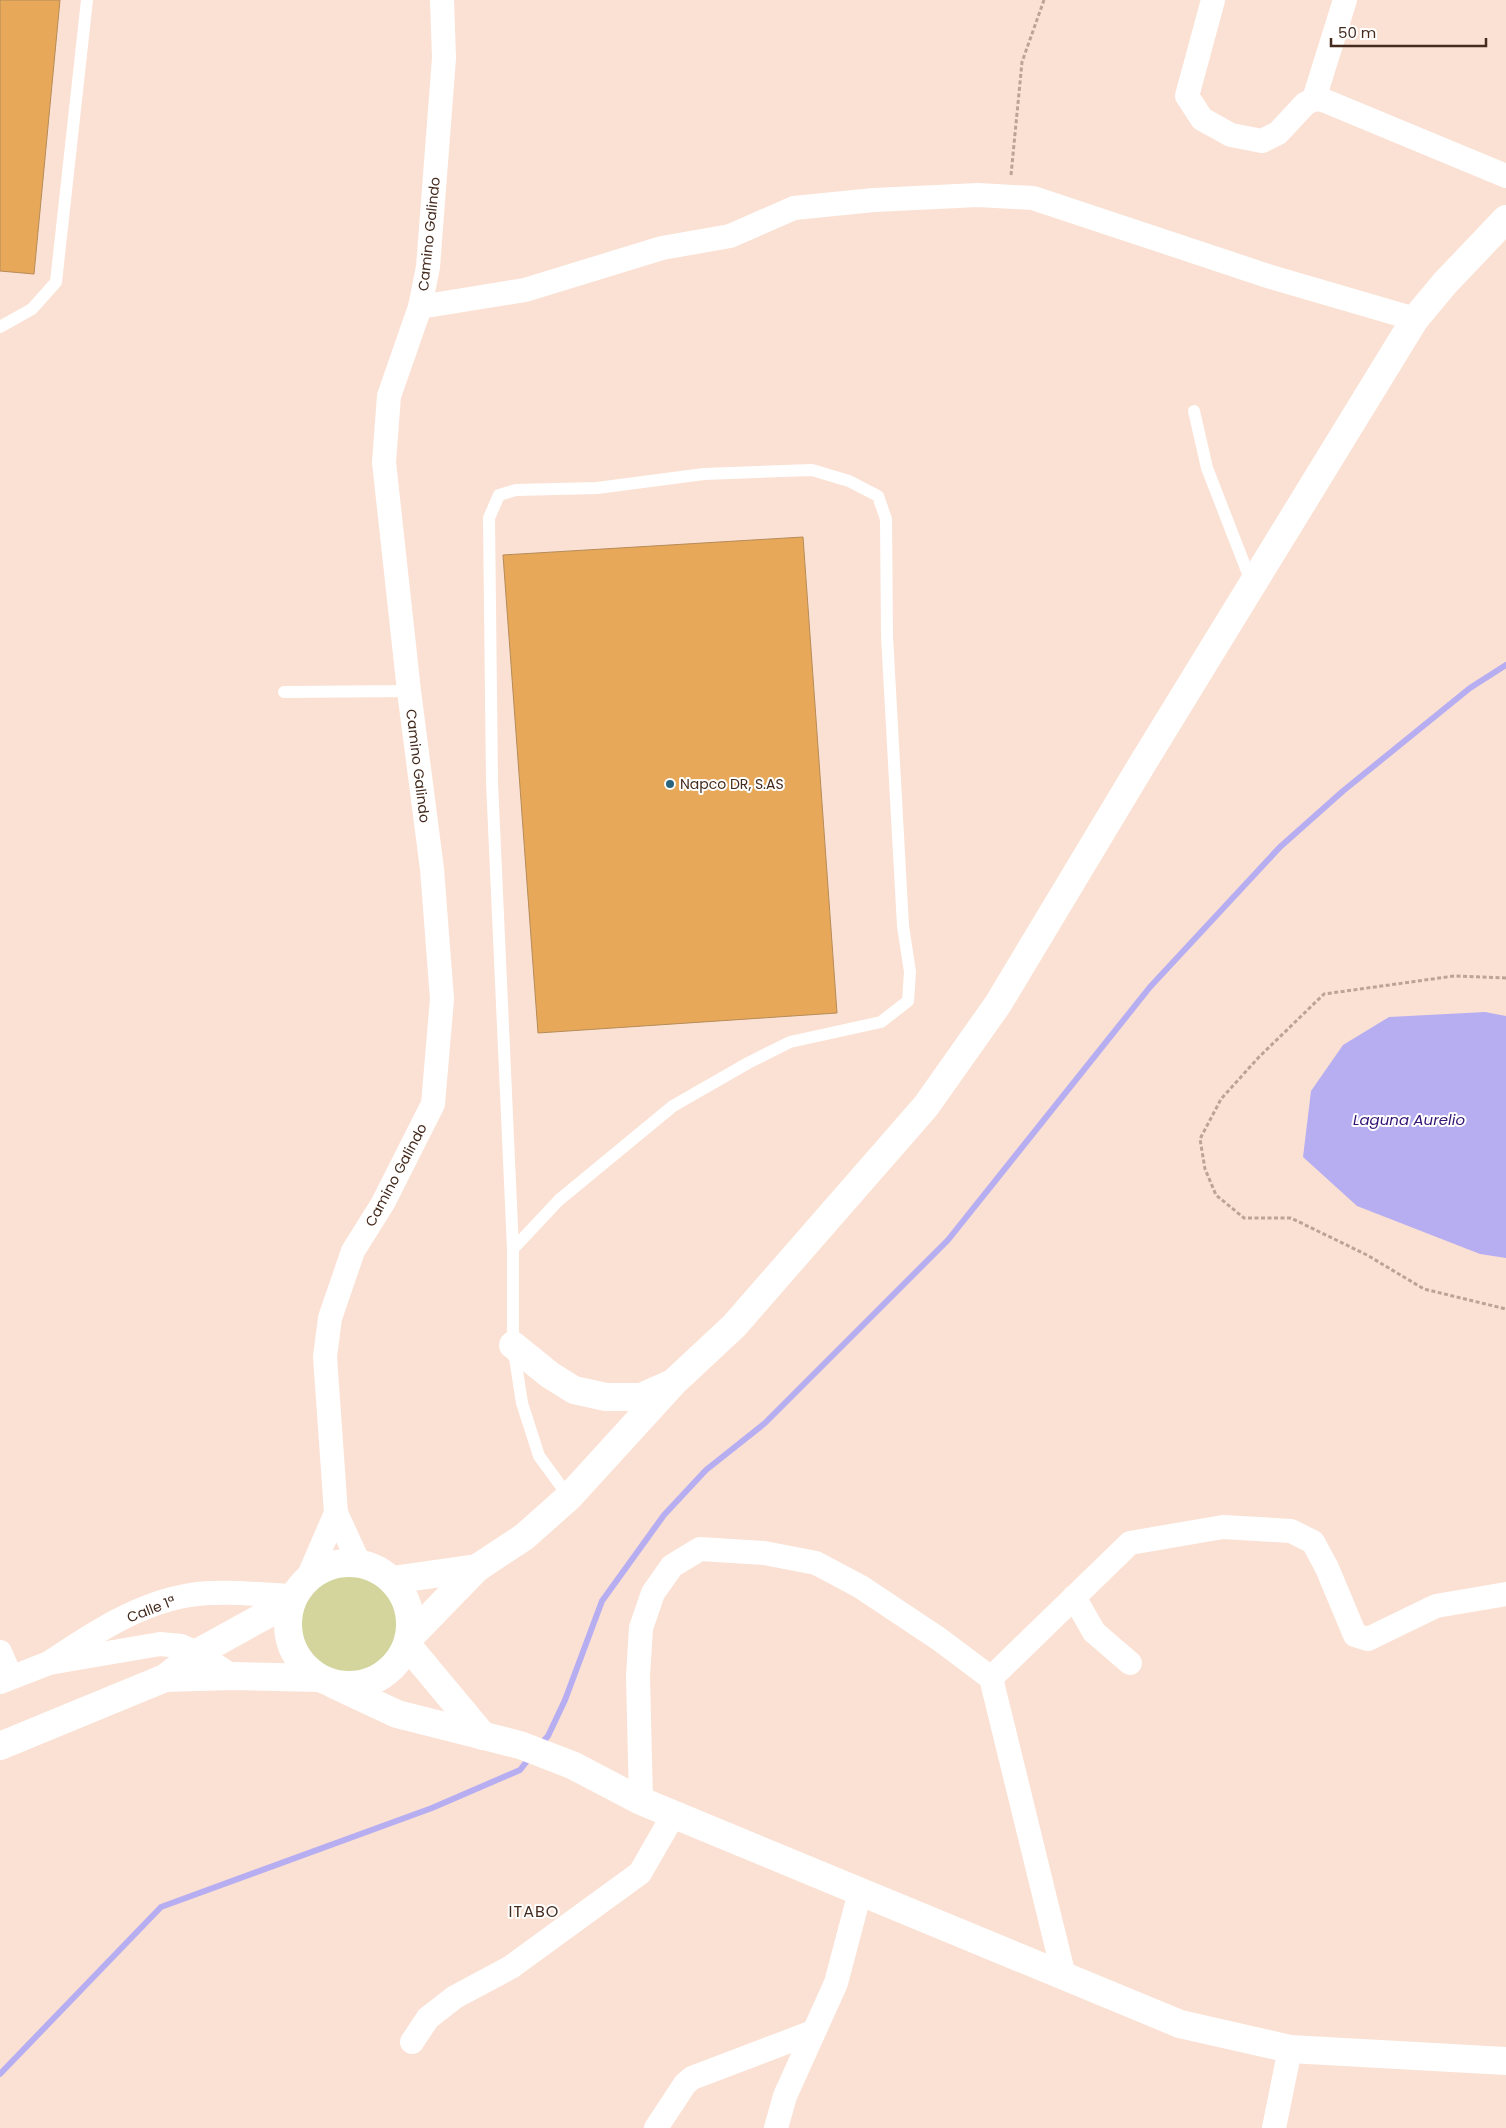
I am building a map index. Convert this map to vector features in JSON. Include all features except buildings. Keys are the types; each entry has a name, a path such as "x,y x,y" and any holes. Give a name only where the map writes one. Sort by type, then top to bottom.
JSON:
{"main road":[{"path":"165,1678 232,1676 326,1681 356,1686 378,1680 396,1665 409,1641 477,1568 524,1538 569,1497 674,1382 734,1326 926,1106 998,1004 1252,584 1415,320 1445,283 1506,219"},
{"path":"513,1345 550,1375 574,1390 606,1397 641,1397 674,1382"},
{"path":"0,1746 165,1678 197,1653 275,1610 333,1565 359,1564 371,1567 392,1580 405,1597 411,1616 409,1641 483,1736"},
{"path":"392,1580 477,1568"},
{"path":"297,1594 288,1622 292,1647 306,1668 326,1681 398,1714 520,1745 572,1765 641,1801 1180,2024 1290,2049 1506,2060"}],"street":[{"name":"Camino Galindo","path":"359,1564 336,1513 326,1407 325,1357 330,1318 353,1251 383,1203 433,1104 438,1069 442,999 432,869 409,691 384,462 389,396 420,307 428,267 444,58 442,0"},
{"path":"1213,0 1187,96 1202,119 1231,135 1262,141 1278,133 1305,104 1314,99 1323,100 1506,176"},
{"path":"1314,99 1345,0"},
{"path":"420,307 525,290 662,248 730,236 794,208 874,200 978,195 1033,198 1272,277 1415,320"},
{"name":"Camino Galindo","path":"297,1594 336,1513"},
{"path":"990,1678 1130,1543 1223,1527 1291,1531 1313,1542 1327,1568 1355,1635 1368,1639 1436,1606 1506,1594"},
{"path":"641,1801 638,1676 641,1628 653,1593 672,1566 700,1549 764,1553 816,1564 862,1587 939,1639 990,1678 1064,1976"},
{"name":"Calle 1ª","path":"49,1663 100,1629 164,1602 191,1595 297,1594"},
{"path":"1074,1597 1094,1632 1130,1662"},
{"name":"Calle 1ª","path":"5,1679 49,1663 154,1644 182,1646 197,1653 232,1676"},
{"path":"0,1652 5,1679"},
{"path":"412,2042 428,2018 454,1997 511,1968 640,1873 674,1814"},
{"path":"776,2128 785,2096 836,1983 860,1892"},
{"path":"656,2128 685,2084 692,2078 813,2032"},
{"path":"1274,2128 1290,2049"}],"lane":[{"path":"0,328 32,309 56,282 88,0"},
{"path":"1194,411 1206,468 1252,584"},
{"path":"513,1249 559,1200 673,1106 748,1062 790,1042 881,1022 908,1001 910,972 903,926 887,636 886,520 878,496 849,481 812,470 704,474 596,488 516,490 499,495 489,518 492,782 513,1249 513,1345 522,1403 538,1456 569,1497"},
{"path":"284,692 409,691"}],"path":[{"path":"1008,197 1022,62 1044,0"},
{"path":"1506,978 1454,976 1324,994 1259,1057 1221,1099 1200,1139 1206,1169 1216,1195 1244,1218 1291,1218 1367,1255 1424,1289 1506,1309"}],"green space":[{"path":"349,1570 370,1574 387,1586 399,1603 403,1624 399,1645 387,1662 370,1674 349,1678 328,1674 311,1662 299,1645 295,1624 299,1603 311,1586 328,1574"}],"water":[{"name":"Laguna Aurelio","path":"1485,1012 1506,1016 1506,1258 1480,1254 1357,1206 1303,1157 1311,1091 1343,1045 1389,1017"}],"waterway":[{"path":"539,1746 548,1736 565,1700 602,1601 664,1515 706,1470 765,1423 948,1240 1150,987 1280,847 1343,791 1470,688 1506,665"},
{"path":"0,2074 161,1907 432,1808 520,1770 531,1756"}],"place":[{"name":"Napco DR, S.AS","path":"670,784"}],"district":[{"name":"ITABO","path":"534,1911"}]}
